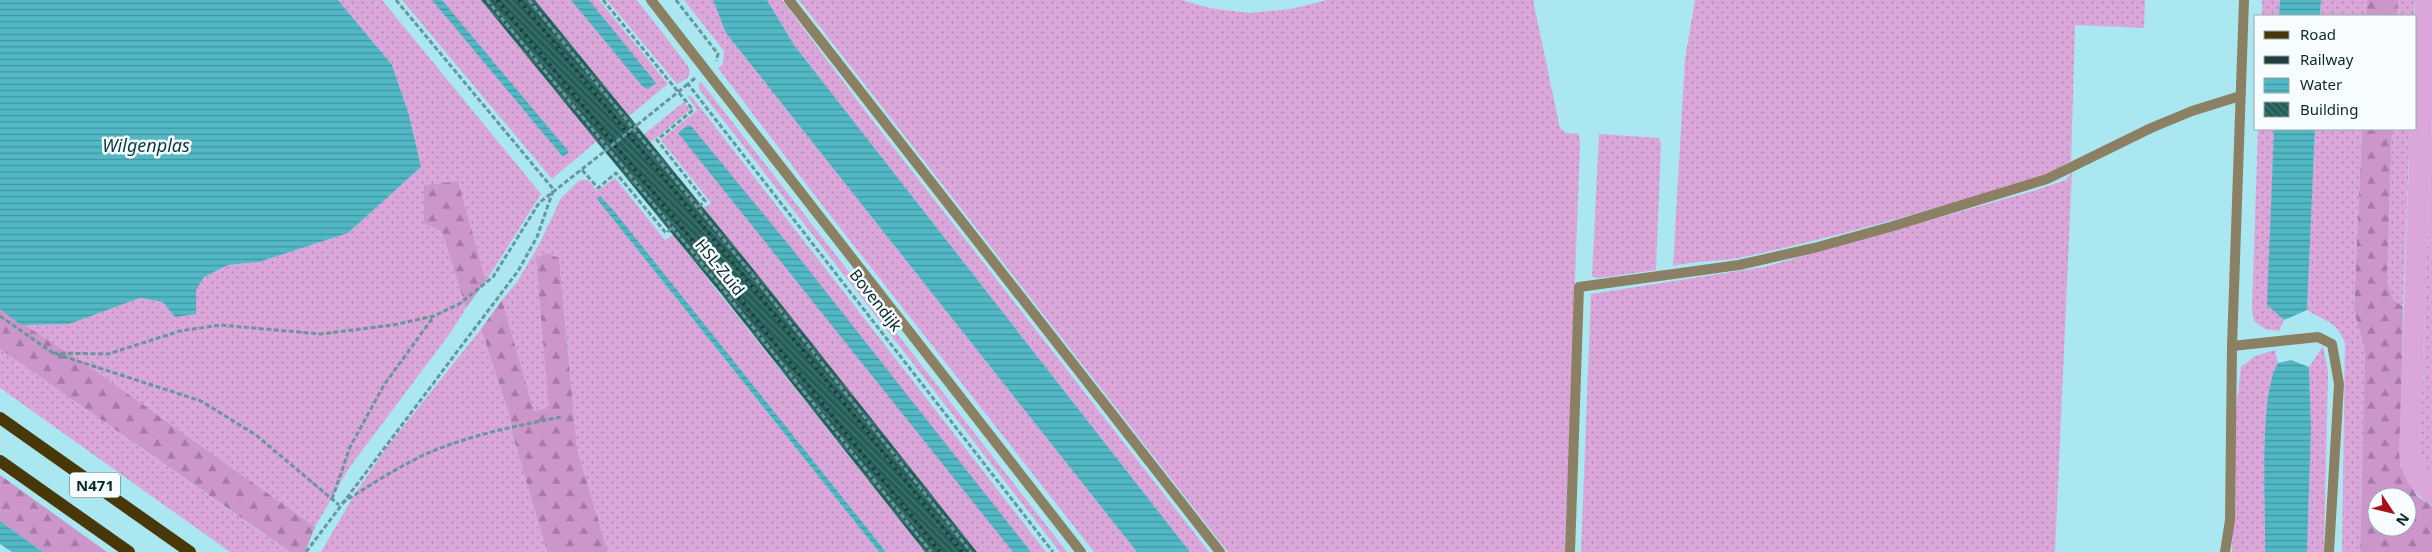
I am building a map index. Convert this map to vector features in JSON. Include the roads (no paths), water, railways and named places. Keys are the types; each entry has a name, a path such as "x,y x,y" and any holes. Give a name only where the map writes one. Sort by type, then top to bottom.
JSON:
{"main road":[{"name":"N471","path":"0,418 190,552"},
{"name":"N471","path":"0,461 129,552"}],"street":[{"name":"Bovendijk","path":"651,0 1081,552"},
{"path":"789,0 1220,552"},
{"path":"2225,552 2230,520 2232,346 2244,0"},
{"path":"1570,552 1579,287 1739,265 1814,248 1890,227 2047,179 2151,128 2192,111 2240,96"},
{"path":"2232,346 2318,337 2332,344 2339,384 2329,552"}],"water":[{"name":"Wilgenplas","path":"0,0 338,0 392,65 409,115 421,167 348,233 259,262 228,265 204,277 196,290 196,314 175,317 163,302 140,298 69,324 21,325 0,309"},
{"path":"432,0 442,0 569,152 563,157"},
{"path":"571,0 589,0 656,83 648,89 643,87"},
{"path":"713,0 767,0 794,45 1190,552 1137,552 726,33"},
{"path":"2280,0 2321,0 2320,15 2279,15"},
{"path":"688,125 692,127 793,250 1031,552 1013,552 678,133"},
{"path":"2274,130 2315,130 2307,310 2284,320 2267,305"},
{"path":"600,196 614,211 886,552 879,552 597,199"},
{"path":"2291,360 2309,367 2311,428 2307,552 2265,552 2264,454 2268,400 2272,378 2278,363"},
{"path":"0,521 43,552 12,552 0,544"}],"railway":[{"path":"497,0 731,288 940,552"},
{"path":"519,0 747,280 962,552"}]}
